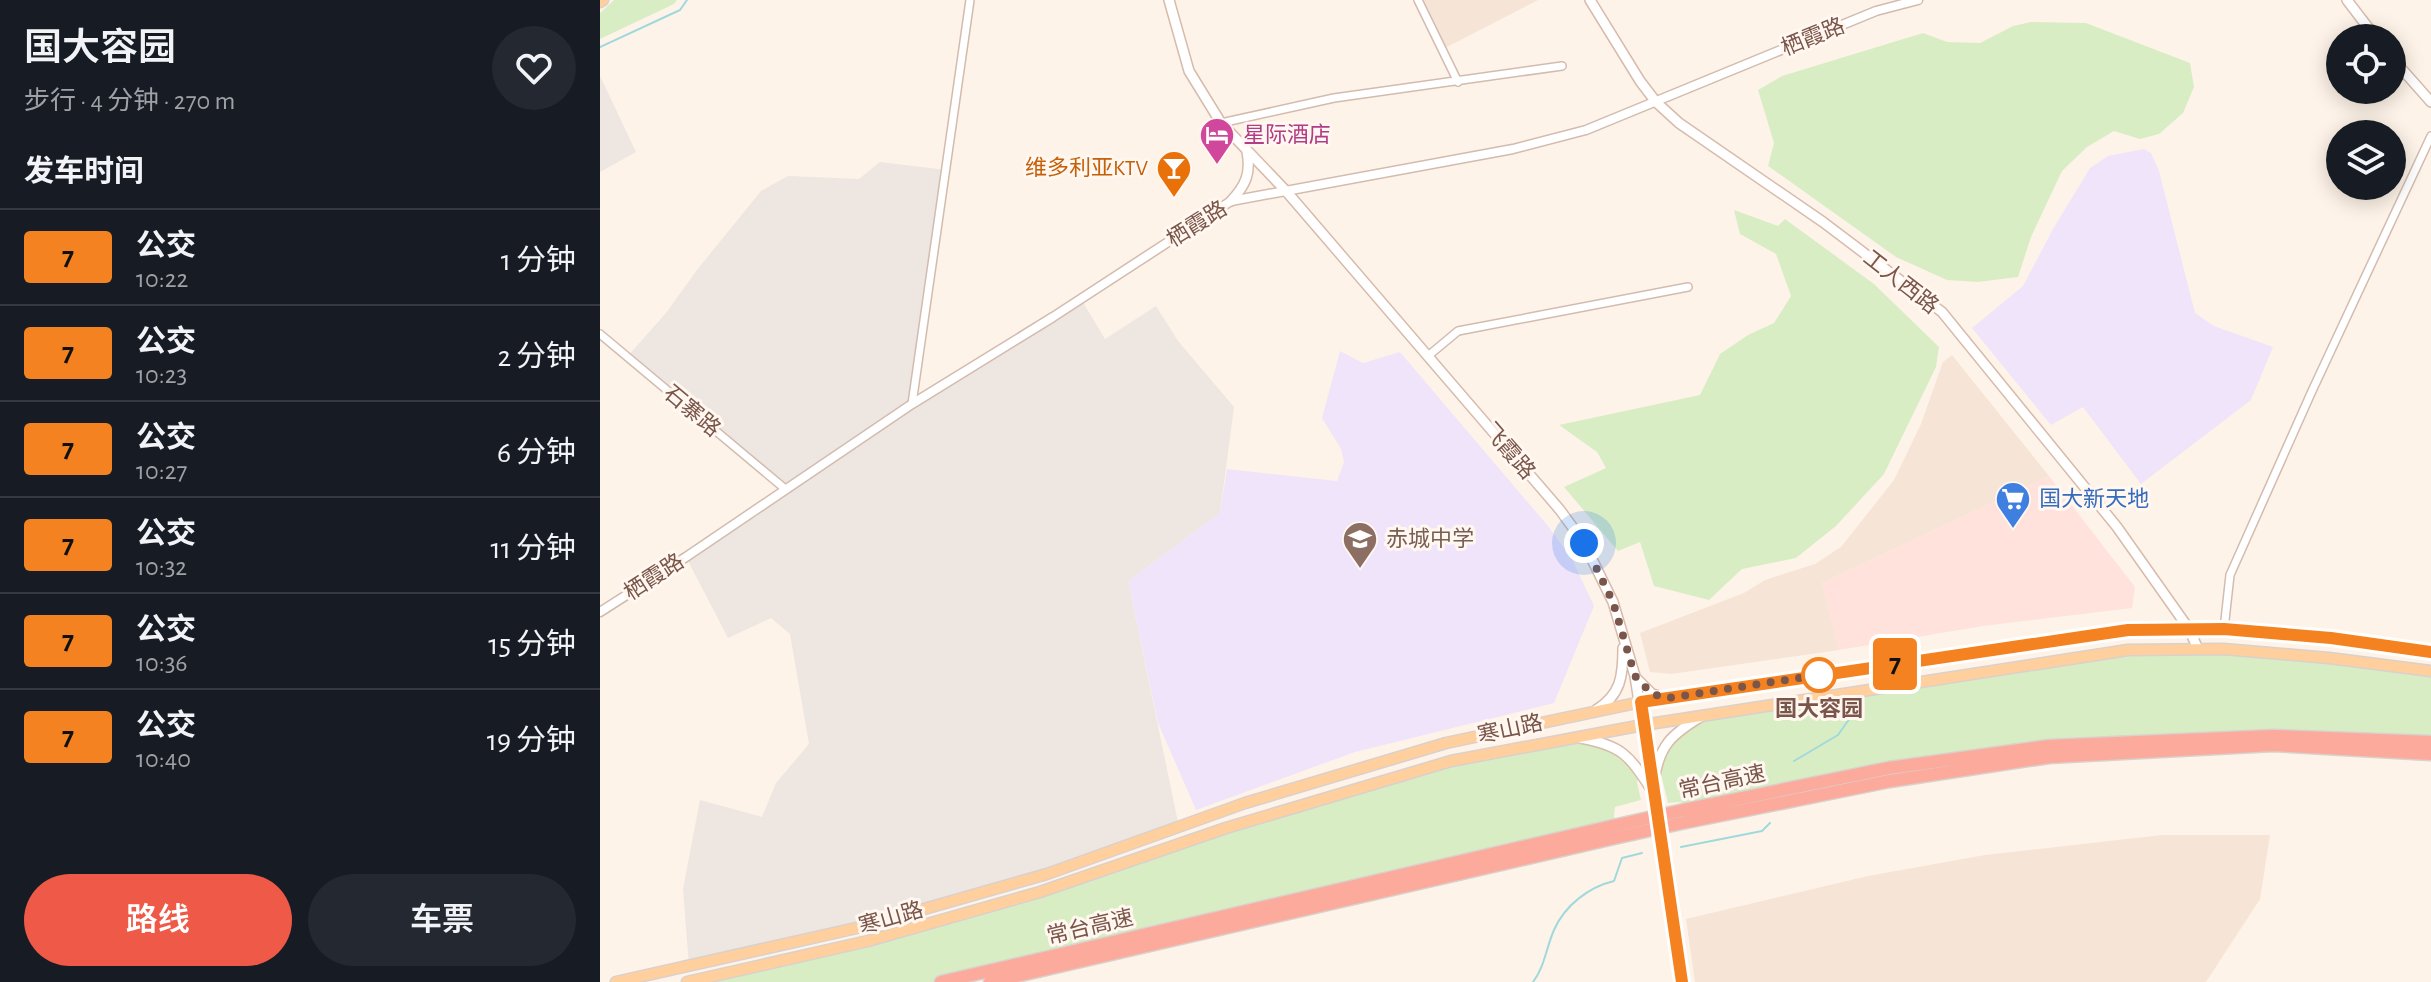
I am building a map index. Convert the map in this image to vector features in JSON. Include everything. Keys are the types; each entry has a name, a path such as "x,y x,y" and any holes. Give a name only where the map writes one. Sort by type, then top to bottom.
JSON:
{"highway":[{"name":"常台高速","path":"941,982 1889,768 2049,746 2273,736 2431,742"},
{"name":"常台高速","path":"1685,816 2049,757 2273,745 2431,754"},
{"name":"常台高速","path":"990,982 1613,832"}],"main road":[{"name":"飞霞路","path":"1169,0 1189,71 1221,123 1286,191 1560,510 1584,543 1613,602 1641,702 1682,982"},
{"name":"工人西路","path":"1590,0 1656,102 1679,123 1823,222 1942,312 2117,527 2189,629 2198,649"},
{"path":"2347,0 2365,24"},
{"path":"2406,74 2431,102"},
{"path":"1231,201 1244,187 1250,168 1247,152"},
{"name":"寒山路","path":"616,982 861,927 1047,874 1245,803 1446,743 1641,702 2128,630 2224,629 2331,638 2431,652"},
{"path":"1594,711 1607,704 1618,692 1623,671 1624,637"},
{"name":"寒山路","path":"687,982 868,941 1040,892 1226,828 1451,761 1643,725 2128,650 2198,649 2329,658 2431,671"},
{"path":"1635,676 1652,694 1668,698"},
{"path":"1653,792 1657,758 1674,733 1703,716"},
{"path":"1576,737 1600,741 1625,752 1653,792"}],"street":[{"path":"912,404 970,0"},
{"path":"1418,0 1458,82"},
{"name":"栖霞路","path":"600,612 912,404 1231,201 1513,149 1586,130 1876,11 1918,0"},
{"path":"1221,123 1334,98 1562,66"},
{"path":"2224,629 2230,575 2431,136"},
{"path":"1428,356 1458,331 1688,287"},
{"name":"石寨路","path":"600,334 784,488"}],"shaded area":[{"path":"1418,0 1538,0 1443,49"},
{"path":"600,76 636,152 600,172"},
{"path":"2144,149 2151,153 2159,171 2195,313 2214,326 2273,347 2251,400 2141,484 2083,407 2051,425 1972,328 2023,286 2090,168 2108,156"},
{"path":"880,162 946,170 912,402 1081,299 1105,339 1156,306 1178,341 1234,407 1220,513 1128,581 1179,827 1047,874 861,927 689,966 683,889 700,800 762,817 776,783 809,744 790,634 771,618 728,638 686,557 783,488 627,357 666,313 761,191 788,176 859,179"},
{"name":"赤城中学","path":"1340,351 1363,363 1400,352 1548,526 1572,559 1594,606 1554,703 1355,752 1196,810 1158,723 1128,581 1220,513 1227,469 1337,481 1344,462 1341,449 1322,418"},
{"name":"国大容园","path":"1952,355 2049,476 1822,583 1839,650 1671,674 1650,672 1640,633 1744,593 1765,580 1815,564 1841,547 1894,480 1921,424 1943,362"},
{"name":"国大新天地","path":"2049,476 2135,587 2132,608 1983,626 1839,650 1822,583"},
{"path":"2162,835 2270,835 2260,899 2206,982 1695,982 1686,919 1868,876 1985,855"}],"green space":[{"path":"614,0 677,0 600,39 600,13"},
{"path":"2031,22 2086,23 2190,63 2194,87 2183,113 2159,134 2140,139 2114,131 2087,147 2062,171 2031,237 2018,277 1978,282 1947,280 1896,257 1768,166 1774,143 1758,90 1782,76 1923,33 1947,42 1980,43 2013,26"},
{"path":"1734,210 1778,226 1785,219 1874,284 1939,347 1936,367 1884,474 1836,526 1796,558 1742,569 1709,600 1654,586 1640,542 1618,551 1564,487 1606,468 1597,452 1559,425 1700,395 1720,354 1748,335 1774,323 1791,296 1776,254 1740,234"},
{"path":"2198,649 2431,671 2431,742 2273,736 1889,768 1684,810 1681,802 1668,803 1657,758 1674,733 1703,716 2128,650"},
{"path":"1576,737 1600,741 1640,772 1637,782 1641,800 1615,807 1613,826 941,982 687,982 868,941 1451,761"}],"waterway":[{"path":"600,47 680,10 687,0"},
{"path":"1794,761 1838,735 1859,705"},
{"path":"1681,847 1762,831 1770,823"},
{"path":"1533,982 1564,913 1587,893 1614,881 1622,858 1642,853"}],"bus line":[{"name":"7","path":"1682,982 1641,702 2128,630 2224,629 2331,638 2431,652"}],"place":[{"name":"星际酒店","path":"1217,166"},
{"name":"维多利亚KTV","path":"1174,199"},
{"name":"国大新天地","path":"2013,530"},
{"name":"赤城中学","path":"1360,570"},
{"name":"国大容园","path":"1819,675"}],"route":[{"path":"1584,543 1613,602 1635,676 1652,694 1668,698 1819,675"}]}
